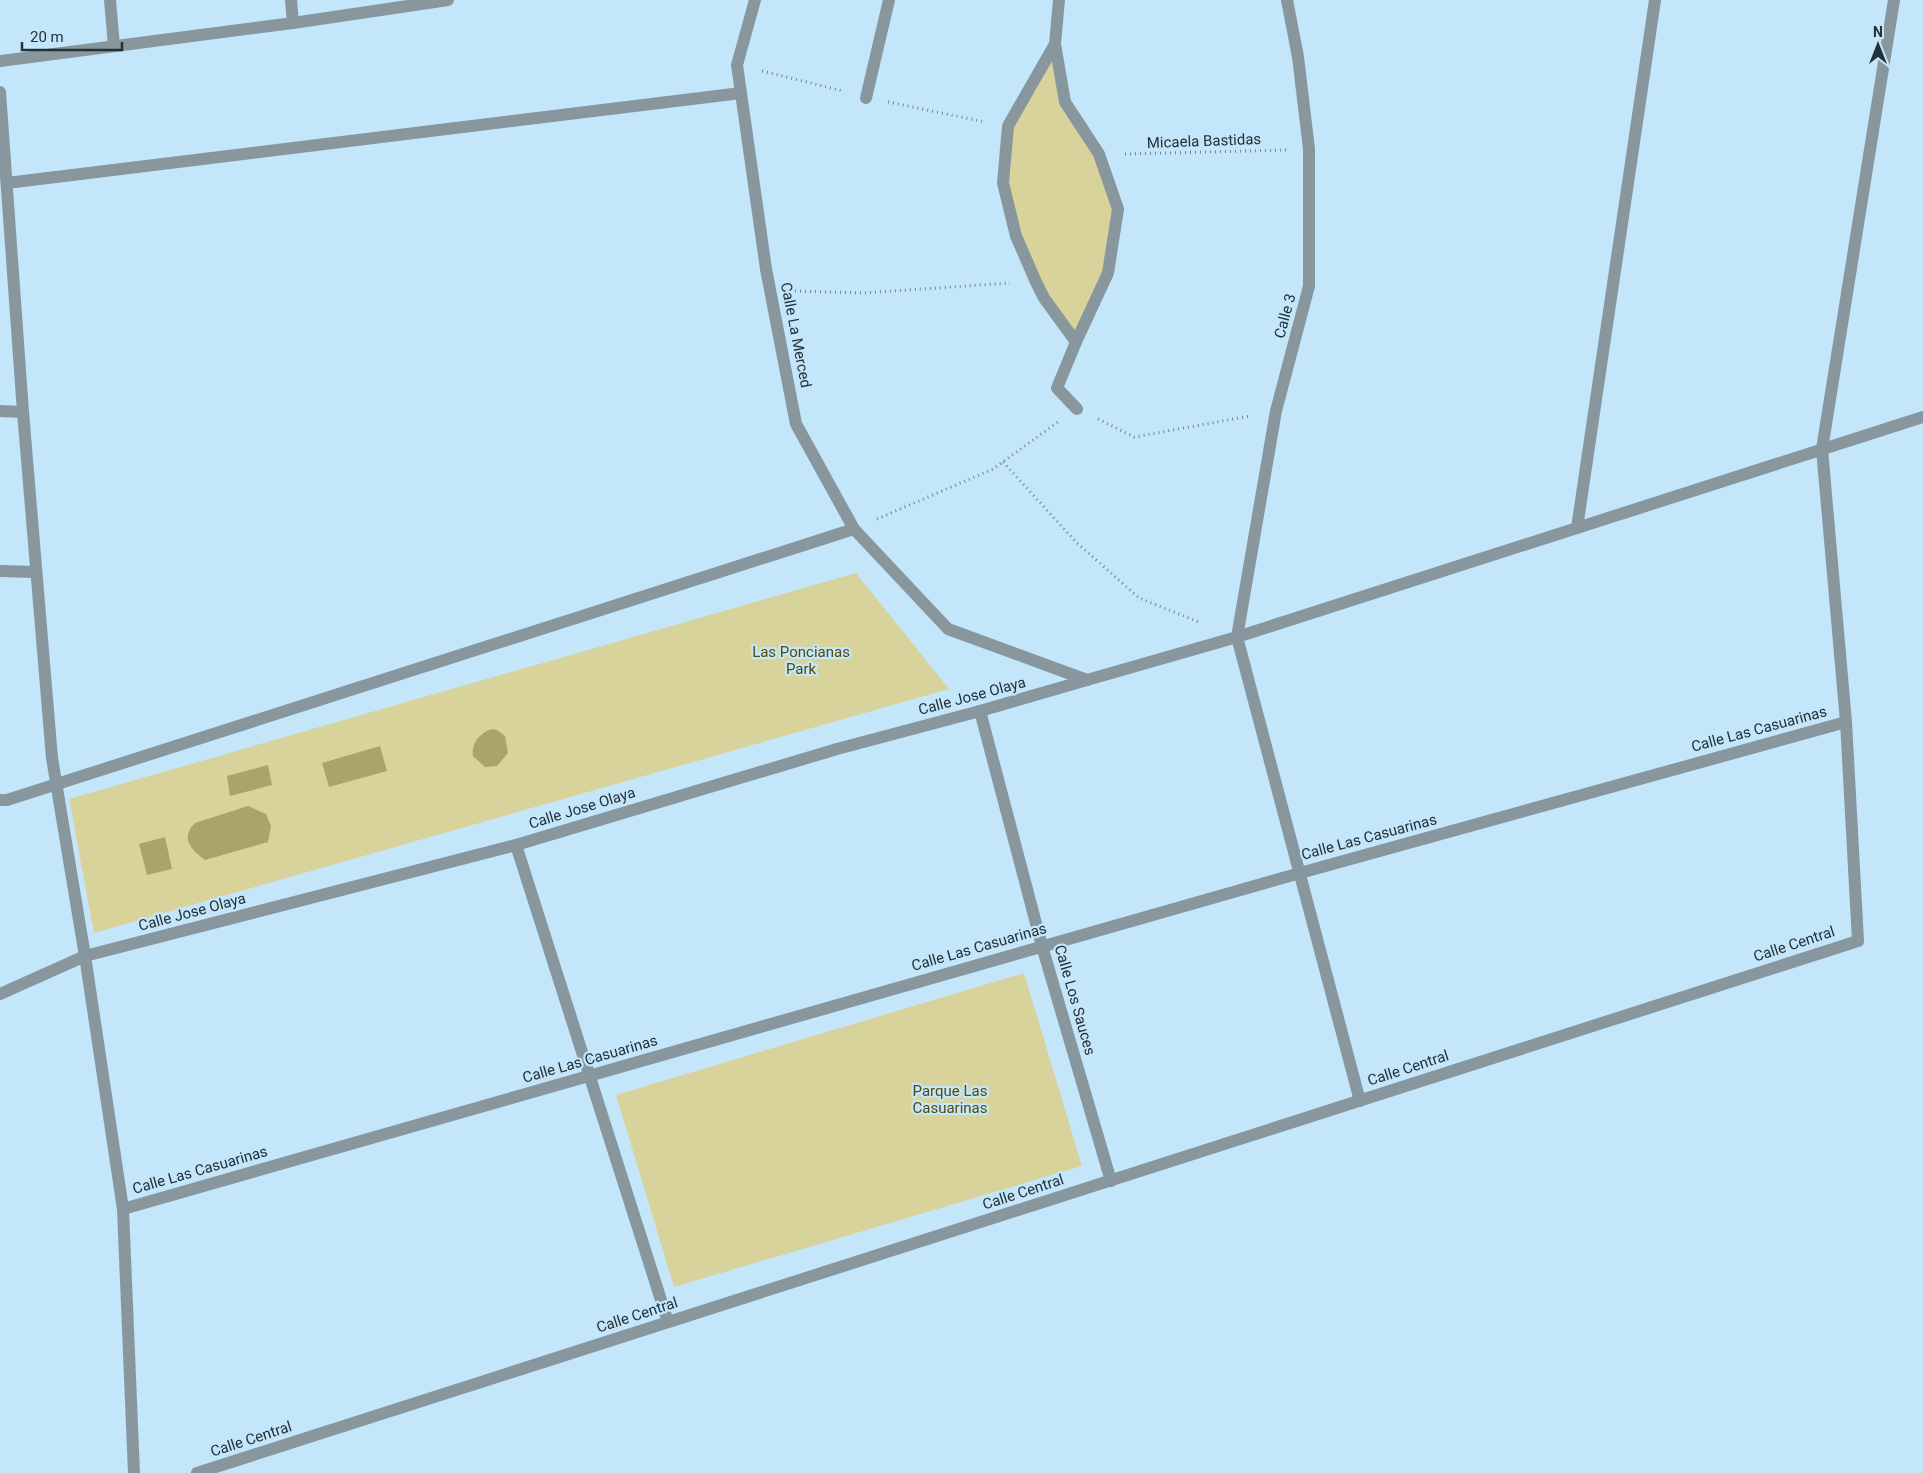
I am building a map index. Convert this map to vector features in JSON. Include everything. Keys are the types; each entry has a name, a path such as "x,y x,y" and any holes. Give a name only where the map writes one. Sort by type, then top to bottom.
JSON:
{"street":[{"path":"110,0 114,46"},
{"path":"291,0 293,23"},
{"path":"0,61 293,23 448,0"},
{"name":"Calle La Merced","path":"755,0 737,65 770,291 796,424 854,529 948,629 1087,680"},
{"path":"866,98 889,0"},
{"path":"1058,0 1054,44 1065,102 1099,154 1118,209 1108,273 1057,388 1077,409"},
{"name":"Calle 3","path":"1236,637 1276,411 1309,286 1309,149 1298,57 1287,0"},
{"path":"1577,528 1655,0"},
{"path":"1846,722 1822,449 1894,0"},
{"path":"1054,44 1008,126 1003,183 1016,236 1036,282 1044,298 1076,342"},
{"path":"0,92 6,184 6,263 23,412 52,758 85,956 123,1209 134,1473"},
{"path":"6,184 741,93"},
{"path":"0,411 23,412"},
{"name":"Calle Jose Olaya","path":"0,994 85,956 516,844 837,749 980,711 1236,637 1923,417"},
{"path":"0,800 7,800 854,529"},
{"path":"0,571 35,572"},
{"path":"1236,637 1360,1101"},
{"name":"Calle Los Sauces","path":"980,711 1042,946 1111,1181"},
{"name":"Calle Las Casuarinas","path":"123,1209 1300,873 1846,722"},
{"name":"Calle Central","path":"197,1473 1858,941 1846,722"},
{"path":"516,844 668,1322"}],"path":[{"name":"Micaela Bastidas","path":"1099,154 1309,149"},
{"path":"770,291 864,292 1036,282"},
{"path":"854,529 993,469 1077,409 1134,437 1276,411"},
{"path":"1003,462 1076,542 1139,598 1236,637"}],"green space":[{"path":"1055,44 1065,102 1099,154 1118,209 1108,273 1076,342 1044,298 1003,183 1008,126"},
{"name":"Las Poncianas Park","path":"856,573 949,689 94,933 69,799"},
{"name":"Parque Las Casuarinas","path":"1024,973 1082,1166 674,1287 616,1095"}],"shaded area":[{"path":"492,729 505,736 508,753 497,766 485,767 473,756 473,747 480,736"},
{"path":"380,746 387,771 329,787 322,763"},
{"path":"268,765 272,785 230,796 227,776"},
{"path":"248,806 266,814 271,826 268,842 205,860 195,852 189,843 188,834 195,823"},
{"path":"165,837 172,869 147,875 139,844"}]}
